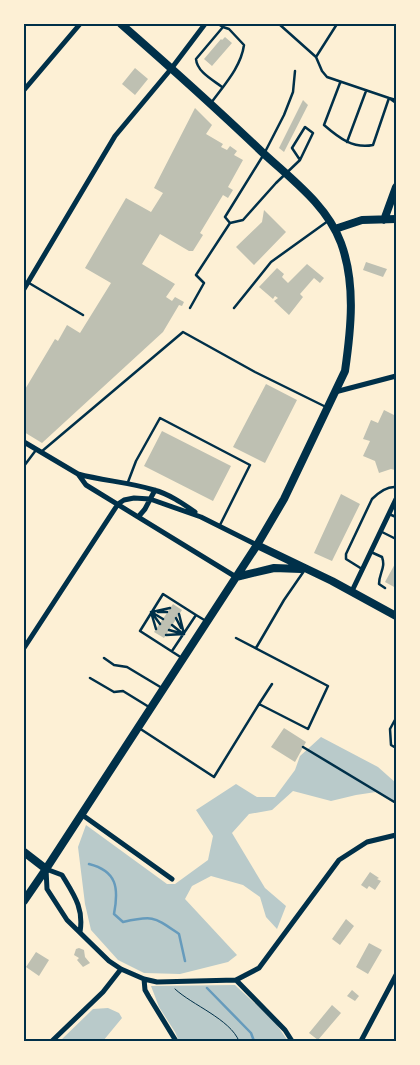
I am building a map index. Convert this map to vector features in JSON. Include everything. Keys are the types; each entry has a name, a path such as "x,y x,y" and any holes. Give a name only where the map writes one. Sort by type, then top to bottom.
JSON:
{"main road":[{"path":"24,901 257,545 284,499 346,371 350,326 351,279 346,257 335,229 308,195 287,174 122,24"},
{"path":"384,220 396,187"},
{"path":"335,229 362,220 396,219"},
{"path":"257,545 352,591 396,616"},
{"path":"236,577 274,568 305,569"},
{"path":"24,852 46,870"}],"street":[{"path":"24,90 80,24"},
{"path":"24,289 116,136 205,24"},
{"path":"335,392 396,376"},
{"path":"24,442 78,474 99,480 155,490 176,499 201,516"},
{"path":"78,474 86,485 236,577"},
{"path":"139,516 155,490"},
{"path":"24,646 118,504 134,498 150,499 201,516 257,545"},
{"path":"352,591 396,498"},
{"path":"81,814 172,879"},
{"path":"80,932 82,918 77,900 62,875 46,870 47,889 66,920 105,957 121,969 144,979 170,983 236,980 259,968 339,860 367,842 396,835"},
{"path":"52,1041 97,998 121,969"},
{"path":"361,1041 396,976"},
{"path":"144,979 149,997 176,1041"},
{"path":"236,980 285,1030 292,1041"}],"lane":[{"path":"210,104 243,55 244,44 229,29 223,28 218,24"},
{"path":"279,24 316,57 326,77 396,102"},
{"path":"316,57 337,24"},
{"path":"222,87 203,72 196,59 223,28"},
{"path":"230,223 225,217 264,154 284,115 293,92 295,72"},
{"path":"340,83 324,125 337,137 363,147 373,145 389,98"},
{"path":"347,142 366,91"},
{"path":"190,308 204,283 196,275 230,223 243,220 300,160 313,133 305,127 292,148 300,160"},
{"path":"234,308 272,262 329,220"},
{"path":"28,282 84,315"},
{"path":"24,466 39,450 183,332 255,372 327,407"},
{"path":"127,484 136,461 160,418 250,465 220,525"},
{"path":"362,570 346,559 346,554 372,499 389,487 396,488"},
{"path":"389,514 396,517"},
{"path":"381,532 396,539"},
{"path":"371,552 382,557 384,564 379,584 385,588"},
{"path":"256,648 284,600 305,569"},
{"path":"183,658 140,631 163,594 207,622"},
{"path":"152,612 170,608"},
{"path":"152,612 167,612"},
{"path":"152,612 163,619"},
{"path":"152,612 160,624"},
{"path":"152,612 156,629"},
{"path":"179,614 184,634"},
{"path":"172,651 196,615 194,614"},
{"path":"176,618 184,634"},
{"path":"172,625 184,634"},
{"path":"169,630 184,634"},
{"path":"166,635 184,634"},
{"path":"236,638 328,686 308,729 259,704"},
{"path":"104,658 114,665 127,667 163,689"},
{"path":"90,678 114,692 123,691 151,708"},
{"path":"138,728 214,777 272,684"},
{"path":"396,718 390,729 390,745 396,748"},
{"path":"303,747 396,803"}],"path":[{"path":"170,983 178,992 199,1004 236,1034 239,1041"}],"shaded area":[{"path":"321,737 378,767 396,783 396,804 376,792 331,801 293,791 272,810 249,814 232,833 265,888 286,906 277,929 266,917 260,897 243,885 211,876 192,886 185,899 237,955 228,962 180,974 144,973 118,960 91,930 85,904 78,847 86,825 167,884 175,884 208,860 213,836 196,810 236,784 257,797 275,797 295,770 300,756"},
{"path":"235,985 274,1021 288,1041 179,1041 159,1007 151,986"},
{"path":"108,1008 119,1013 122,1018 103,1041 60,1041 93,1009"}],"building":[{"path":"225,37 232,43 212,66 204,59 221,39"},
{"path":"135,68 148,79 135,95 122,84"},
{"path":"303,100 308,105 284,152 279,148"},
{"path":"195,108 212,125 206,134 223,144 221,147 227,150 230,146 237,151 234,155 243,160 228,187 233,190 228,198 223,195 200,233 203,235 193,251 189,251 160,234 142,264 175,284 166,297 172,301 175,297 184,302 182,306 179,305 163,332 42,443 24,432 24,391 55,339 58,341 67,325 80,333 111,283 85,268 126,198 151,212 163,193 154,188"},
{"path":"264,210 286,232 254,265 236,247 262,222"},
{"path":"366,262 387,269 383,277 363,270"},
{"path":"307,264 324,278 320,283 314,278 300,294 303,297 289,315 274,301 278,298 275,296 273,299 259,287 277,268 284,274 282,277 288,283"},
{"path":"266,384 297,400 265,463 233,447"},
{"path":"384,410 396,416 396,468 395,470 391,469 379,473 375,461 363,456 370,441 363,439 371,420 378,423"},
{"path":"162,431 231,466 213,501 144,466"},
{"path":"341,494 360,504 332,561 314,553"},
{"path":"396,562 396,588 385,582"},
{"path":"173,604 182,610 164,638 154,632"},
{"path":"284,728 306,742 295,762 271,747"},
{"path":"370,872 381,881 375,890 369,886 367,889 361,885"},
{"path":"346,919 354,926 340,945 332,939"},
{"path":"369,943 382,950 368,974 356,967"},
{"path":"76,949 84,950 85,957 90,963 83,967 77,960 79,958 74,955"},
{"path":"36,952 49,960 39,976 26,967"},
{"path":"352,990 359,996 355,1001 347,996"},
{"path":"332,1005 341,1013 318,1040 309,1033"}],"waterway":[{"path":"89,864 98,867 111,876 116,889 114,914 123,922 148,918 171,928 179,934 185,961"},
{"path":"207,988 251,1033 254,1041"}]}
